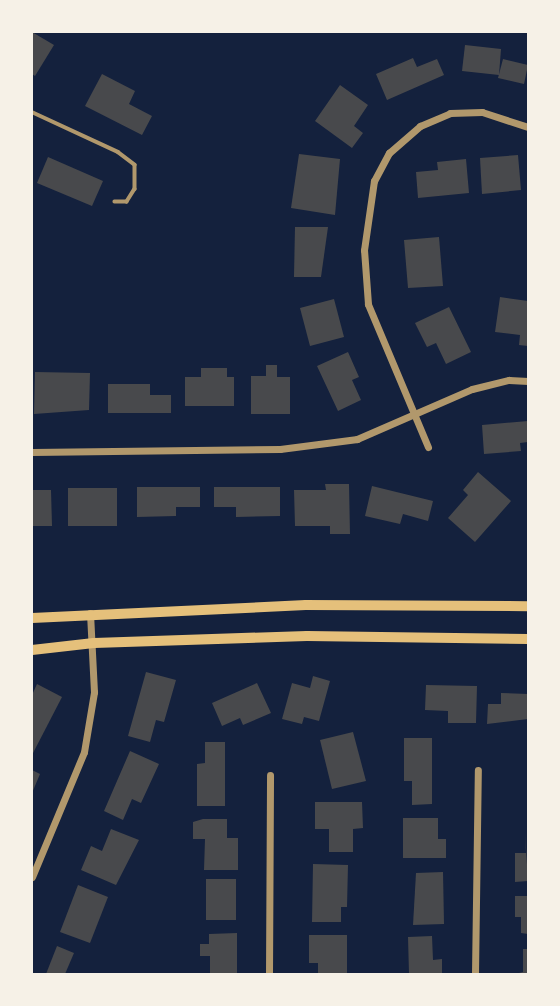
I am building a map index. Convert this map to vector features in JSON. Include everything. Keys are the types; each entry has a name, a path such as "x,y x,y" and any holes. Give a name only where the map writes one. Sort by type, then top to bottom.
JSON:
{"main road":[{"path":"32,618 90,612 306,605 528,606"},
{"path":"32,650 93,643 307,636 528,639"}],"street":[{"path":"429,447 368,304 364,250 374,181 389,153 420,126 450,113 482,112 528,127"},
{"path":"32,452 280,449 357,439 472,389 509,380 528,382"},
{"path":"32,877 33,866 84,752 94,692 90,612"},
{"path":"475,975 478,770"},
{"path":"269,975 270,775"}],"lane":[{"path":"32,112 118,152 135,165 135,189 127,202 115,202"}],"building":[{"path":"32,32 54,45 35,76 32,74"},
{"path":"465,45 501,49 499,75 462,71"},
{"path":"413,58 417,67 437,59 444,75 387,100 376,74"},
{"path":"503,59 528,65 524,84 498,78"},
{"path":"102,74 135,91 129,104 152,116 142,135 85,106"},
{"path":"340,85 368,105 354,126 363,133 352,148 315,121"},
{"path":"299,154 340,159 335,215 291,208"},
{"path":"518,155 521,190 482,194 480,158"},
{"path":"48,157 103,181 92,206 37,183"},
{"path":"466,159 469,193 418,198 416,172 438,170 437,162"},
{"path":"295,227 328,227 321,277 294,277"},
{"path":"439,237 443,286 408,288 404,240"},
{"path":"500,297 528,301 528,346 519,345 520,335 495,332"},
{"path":"334,299 344,337 310,346 300,308"},
{"path":"449,307 471,352 446,364 436,343 427,347 415,323"},
{"path":"348,352 359,377 352,380 361,400 338,411 317,366"},
{"path":"266,365 277,365 277,377 290,377 290,414 251,414 251,376 266,376"},
{"path":"201,368 227,368 227,377 234,377 234,406 185,406 185,377 201,377"},
{"path":"35,372 90,373 89,410 34,414"},
{"path":"108,384 150,384 150,395 171,395 171,413 108,413"},
{"path":"528,421 528,442 520,443 521,451 484,454 482,425"},
{"path":"478,472 511,501 475,542 448,518 468,495 463,490"},
{"path":"325,484 349,484 350,534 330,534 330,526 295,526 294,490 326,490"},
{"path":"372,486 433,501 428,521 403,514 400,524 365,516"},
{"path":"137,487 200,487 200,507 176,507 176,516 137,517"},
{"path":"214,487 280,487 280,516 236,517 236,507 214,507"},
{"path":"68,488 117,488 117,526 68,526"},
{"path":"32,490 51,490 52,526 32,526"},
{"path":"146,672 176,680 164,722 156,720 150,742 128,736"},
{"path":"313,676 330,681 319,721 304,717 302,724 282,719 292,683 310,688"},
{"path":"257,683 271,713 243,725 240,718 222,726 212,703"},
{"path":"37,684 62,697 32,755 32,695"},
{"path":"426,685 477,686 476,723 448,723 448,711 425,710"},
{"path":"501,693 528,694 528,719 487,724 488,704 501,704"},
{"path":"353,732 366,781 332,789 320,740"},
{"path":"404,738 432,738 432,804 412,805 412,781 404,781"},
{"path":"205,742 225,742 225,806 197,806 197,764 205,763"},
{"path":"130,751 159,764 141,803 132,799 123,820 104,811"},
{"path":"32,770 40,774 32,793"},
{"path":"315,802 362,802 363,828 353,829 353,852 329,852 329,829 315,829"},
{"path":"403,818 438,818 438,839 446,839 446,858 403,858"},
{"path":"203,819 227,819 227,838 238,838 238,870 204,870 205,839 193,839 193,822"},
{"path":"111,829 139,840 116,885 81,870 91,846 102,851"},
{"path":"525,831 528,881 515,882 515,853 526,853"},
{"path":"313,864 348,865 347,907 341,907 341,922 312,922"},
{"path":"443,872 444,924 413,925 416,873"},
{"path":"206,879 236,879 236,920 206,920"},
{"path":"78,885 108,897 90,943 60,932"},
{"path":"515,896 528,896 528,934 521,933 521,917 515,917"},
{"path":"237,933 237,974 210,974 210,956 200,956 200,944 209,944 209,934"},
{"path":"309,935 347,935 347,974 318,974 318,963 309,963"},
{"path":"432,936 433,960 442,959 442,974 409,974 408,937"},
{"path":"57,946 74,953 65,974 46,974"},
{"path":"523,949 528,949 528,974 515,974 523,972"}]}
